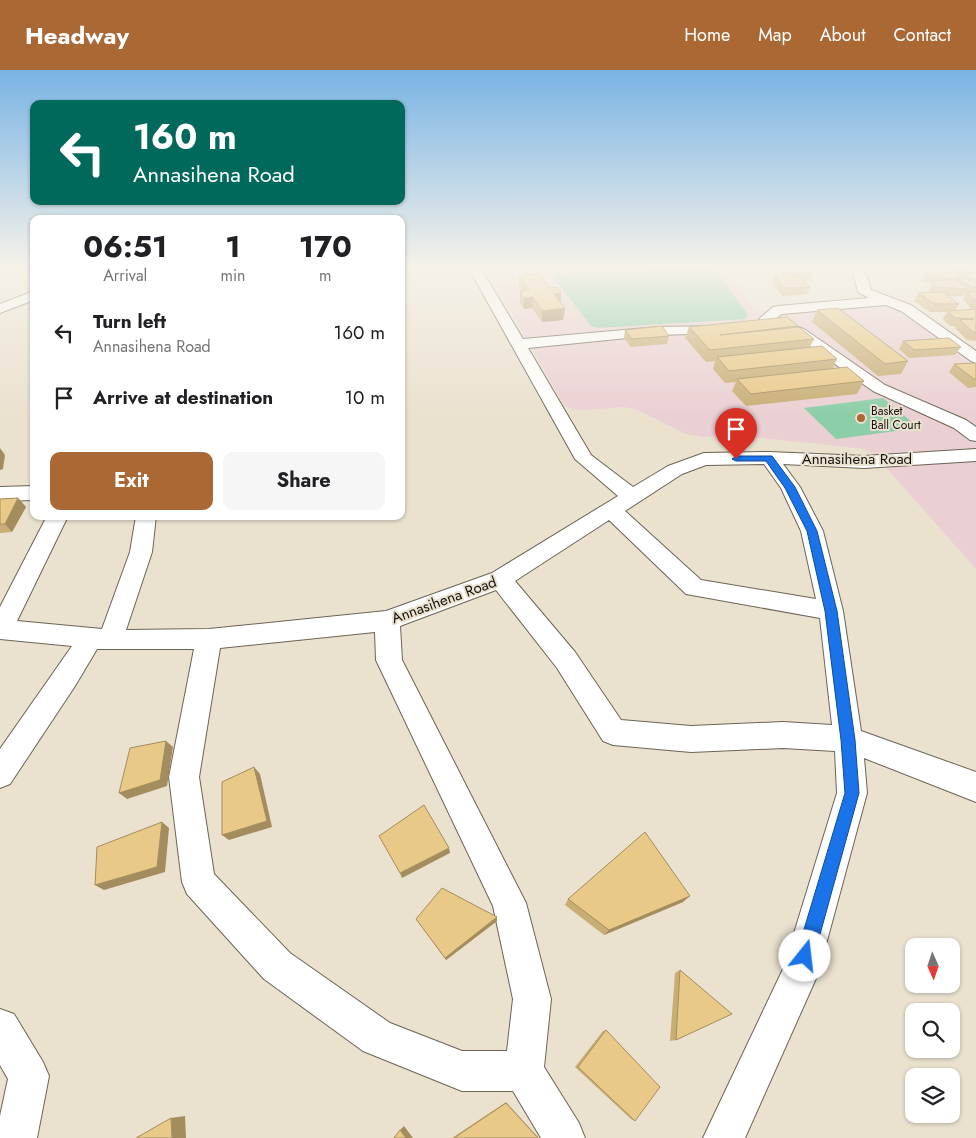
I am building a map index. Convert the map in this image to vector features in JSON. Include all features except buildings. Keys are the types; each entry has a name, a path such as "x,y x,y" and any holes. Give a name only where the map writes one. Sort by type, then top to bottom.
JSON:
{"street":[{"path":"503,317 584,459 631,496"},
{"path":"769,317 766,319 774,324 799,332 879,388 960,424 976,436"},
{"path":"918,317 976,358"},
{"path":"757,326 774,324"},
{"path":"518,344 656,331 739,328"},
{"name":"Annasihena Road","path":"1,629 100,639 209,639 387,621 500,580 674,470 704,459 769,458 864,462 976,455"},
{"path":"724,1138 800,974 852,793 848,740 831,611 812,531 790,487 769,458"},
{"path":"0,494 30,493"},
{"path":"610,509 694,588 831,611"},
{"path":"1,629 56,520"},
{"path":"0,774 66,678 100,639 141,552 145,520"},
{"path":"500,580 566,660 613,732 691,739 783,735 848,740 976,788"},
{"path":"387,621 389,660 509,903 532,999 524,1071 564,1138"},
{"path":"209,639 184,777 199,882 277,966 377,1037 462,1071 524,1071"},
{"path":"0,1028 29,1076 16,1138"}],"shaded area":[{"path":"514,317 910,317 976,365 976,569 874,454 864,449 743,436 703,437 686,434 636,409 624,407 582,410 565,407"}],"green space":[{"path":"584,317 747,317 745,319 598,328 591,326"},
{"name":"Basket Ball Court","path":"883,398 919,428 836,439 804,408"}],"place":[{"name":"Basket Ball Court","path":"861,418"}],"route":[{"path":"736,459 769,458 790,487 812,531 831,611 848,740 852,793 805,956"}]}
